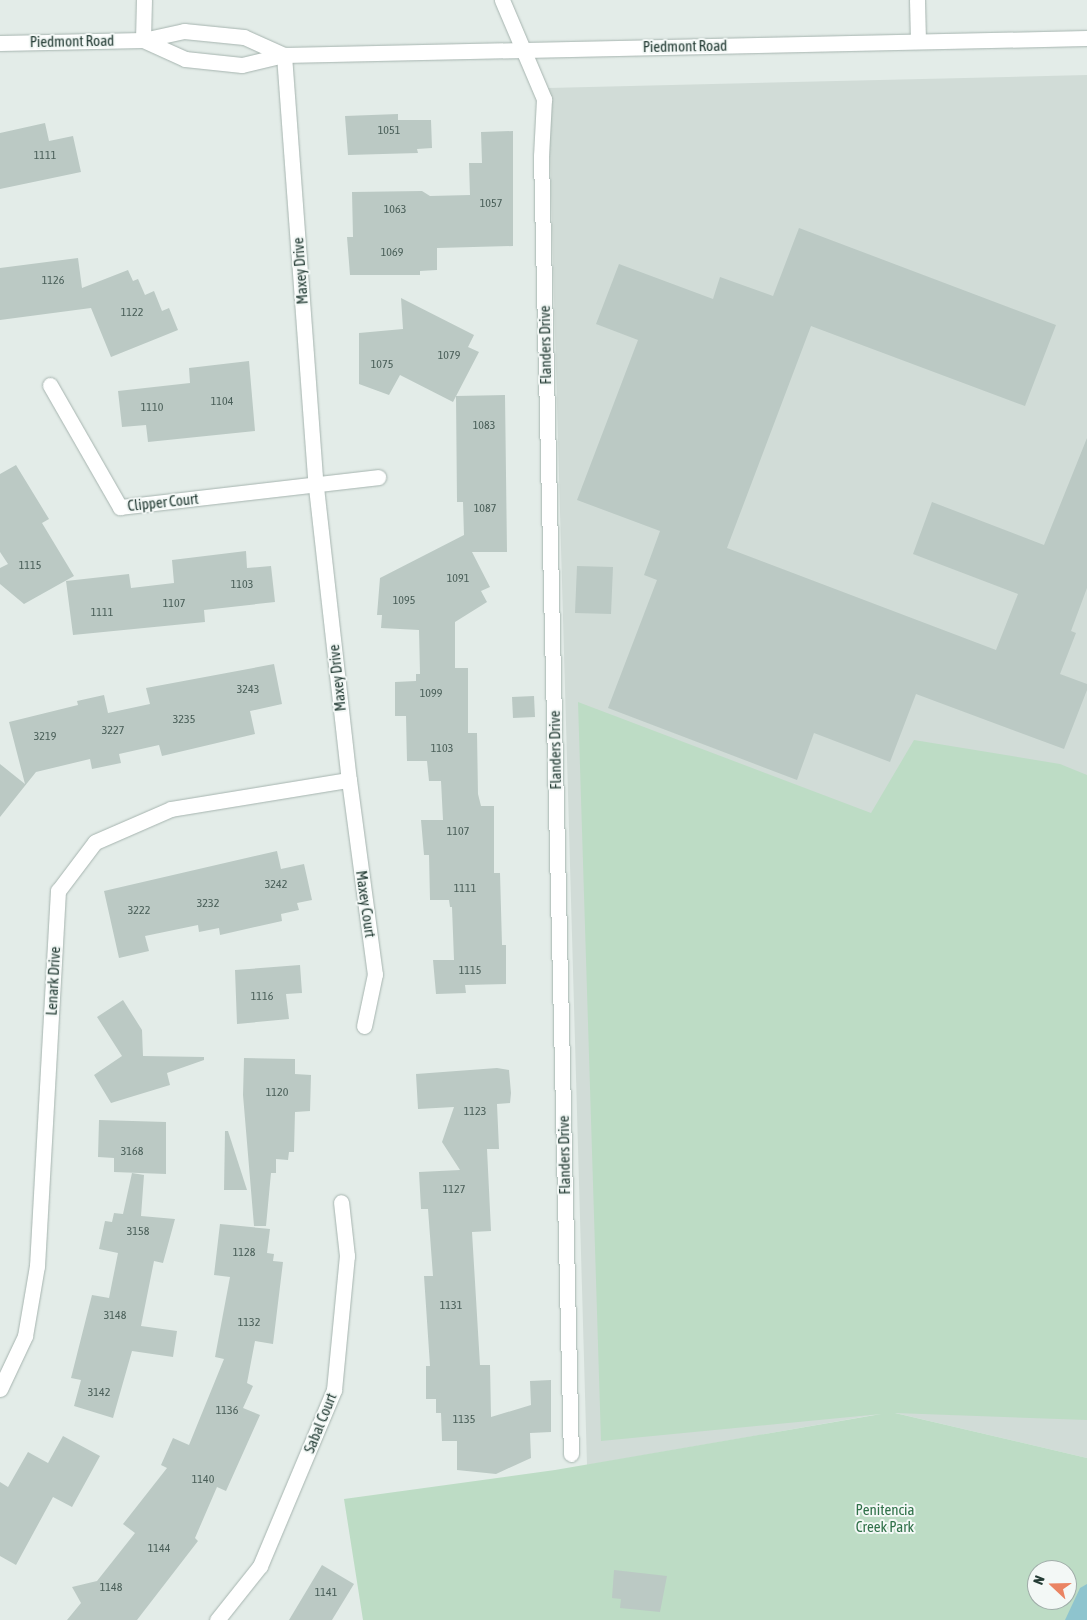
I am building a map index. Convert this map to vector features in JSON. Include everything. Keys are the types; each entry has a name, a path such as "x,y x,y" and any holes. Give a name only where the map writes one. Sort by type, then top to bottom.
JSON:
{"street":[{"path":"143,40 144,0"},
{"name":"Flanders Drive","path":"502,0 544,98 541,156 572,1454"},
{"path":"917,0 918,41"},
{"name":"Piedmont Road","path":"0,43 143,40 184,31 234,36 284,55"},
{"name":"Piedmont Road","path":"143,40 185,59 242,65 284,55 1087,38"},
{"name":"Maxey Drive","path":"284,55 316,487 349,780"},
{"name":"Clipper Court","path":"50,385 120,506 316,487"},
{"path":"316,487 378,478"},
{"name":"Maxey Court","path":"349,780 375,974 364,1026"},
{"name":"Lenark Drive","path":"0,1389 25,1336 37,1266 58,891 95,842 171,809 349,780"},
{"name":"Sabal Court","path":"217,1620 260,1566 334,1390 347,1256 341,1202"}],"shaded area":[{"path":"1087,75 1087,1458 891,1412 587,1465 548,88"}],"green space":[{"name":"Penitencia Creek Park","path":"578,702 871,813 914,740 1060,764 1087,775 1087,1420 895,1413 1087,1458 1087,1620 363,1620 344,1499 555,1470 881,1414 601,1441"}],"water":[{"path":"1087,1584 1087,1620 1065,1620 1070,1610 1077,1610 1077,1594 1080,1588"}],"building":[{"path":"398,114 398,120 431,120 432,148 417,149 418,153 348,155 345,116"},
{"path":"45,123 49,141 73,136 81,172 0,189 0,133"},
{"path":"513,131 513,246 437,248 437,270 420,271 420,275 350,275 347,237 353,237 352,192 422,191 430,196 470,195 469,163 482,163 481,132"},
{"path":"799,228 1056,325 1025,406 811,326 727,548 996,650 1018,594 913,554 932,502 1044,545 1087,438 1087,588 1071,631 1076,633 1060,674 1087,684 1087,690 1064,749 916,694 890,762 814,733 797,780 608,708 657,580 644,575 660,531 577,500 638,340 596,324 619,264 713,299 720,277 773,296"},
{"path":"78,258 82,288 128,270 133,281 138,279 145,295 154,291 162,311 169,308 178,330 111,357 91,308 0,320 0,268"},
{"path":"401,298 474,335 468,347 479,352 453,402 400,375 389,395 359,384 359,333 403,329"},
{"path":"249,361 255,431 148,442 146,425 122,427 118,391 190,383 189,368"},
{"path":"505,395 507,552 472,552 490,587 481,591 487,602 455,622 455,668 468,668 468,733 477,733 478,794 481,806 494,806 494,873 500,873 502,945 506,945 506,984 465,985 466,993 436,994 433,960 454,960 452,907 450,907 449,900 430,900 429,855 424,855 421,820 443,820 441,781 429,781 427,761 407,761 406,716 395,716 395,682 416,681 416,674 420,674 419,630 381,628 382,615 377,615 380,578 464,535 463,502 457,502 456,396"},
{"path":"16,465 49,519 42,523 74,576 24,604 0,584 0,568 8,564 0,552 0,474"},
{"path":"246,551 247,568 271,566 275,602 204,610 205,622 73,635 66,581 129,574 131,588 174,583 172,560"},
{"path":"577,566 613,567 611,614 575,613"},
{"path":"274,664 282,704 250,711 255,734 162,756 159,745 119,754 121,763 92,769 90,759 36,772 0,817 0,764 25,784 9,722 78,705 77,701 104,695 108,713 150,704 146,688"},
{"path":"534,696 535,717 513,718 512,697"},
{"path":"277,851 281,869 304,864 312,900 297,903 299,910 281,914 282,921 220,935 219,928 199,932 198,925 145,936 149,951 119,958 104,891"},
{"path":"300,965 302,993 286,994 289,1019 237,1024 235,970"},
{"path":"123,1000 142,1030 143,1056 204,1057 204,1060 167,1073 170,1085 111,1103 94,1075 122,1056 97,1017"},
{"path":"244,1058 295,1059 295,1074 311,1075 310,1111 295,1112 294,1152 289,1152 288,1160 276,1159 276,1173 271,1173 266,1226 254,1226 243,1095"},
{"path":"497,1068 509,1070 511,1093 510,1103 497,1104 499,1149 487,1149 491,1231 472,1232 480,1365 490,1365 491,1417 531,1405 530,1381 551,1380 551,1432 530,1433 531,1458 496,1474 457,1470 457,1441 442,1441 441,1413 436,1413 436,1399 426,1399 426,1366 430,1366 424,1276 433,1276 428,1209 421,1209 419,1172 460,1170 442,1142 454,1107 418,1109 416,1074"},
{"path":"99,1120 166,1122 166,1174 114,1172 114,1158 98,1157"},
{"path":"225,1131 228,1131 247,1190 224,1190"},
{"path":"132,1173 144,1175 141,1216 175,1219 163,1263 154,1261 141,1326 177,1331 173,1357 132,1351 113,1418 74,1406 81,1380 71,1378 92,1295 109,1298 118,1253 99,1249 105,1221 112,1222 114,1213 123,1214"},
{"path":"220,1224 270,1229 267,1253 274,1254 273,1261 283,1262 273,1344 255,1341 247,1383 253,1386 243,1408 260,1415 226,1491 217,1487 195,1538 198,1541 137,1620 67,1620 81,1603 72,1587 97,1581 135,1533 123,1524 167,1468 161,1465 173,1438 189,1445 224,1359 215,1357 230,1277 214,1275"},
{"path":"63,1436 100,1456 72,1507 53,1497 16,1565 0,1556 0,1482 8,1487 28,1452 48,1463"},
{"path":"322,1565 354,1584 332,1620 289,1620"},
{"path":"614,1570 667,1576 660,1612 620,1608 621,1599 612,1598"}]}
